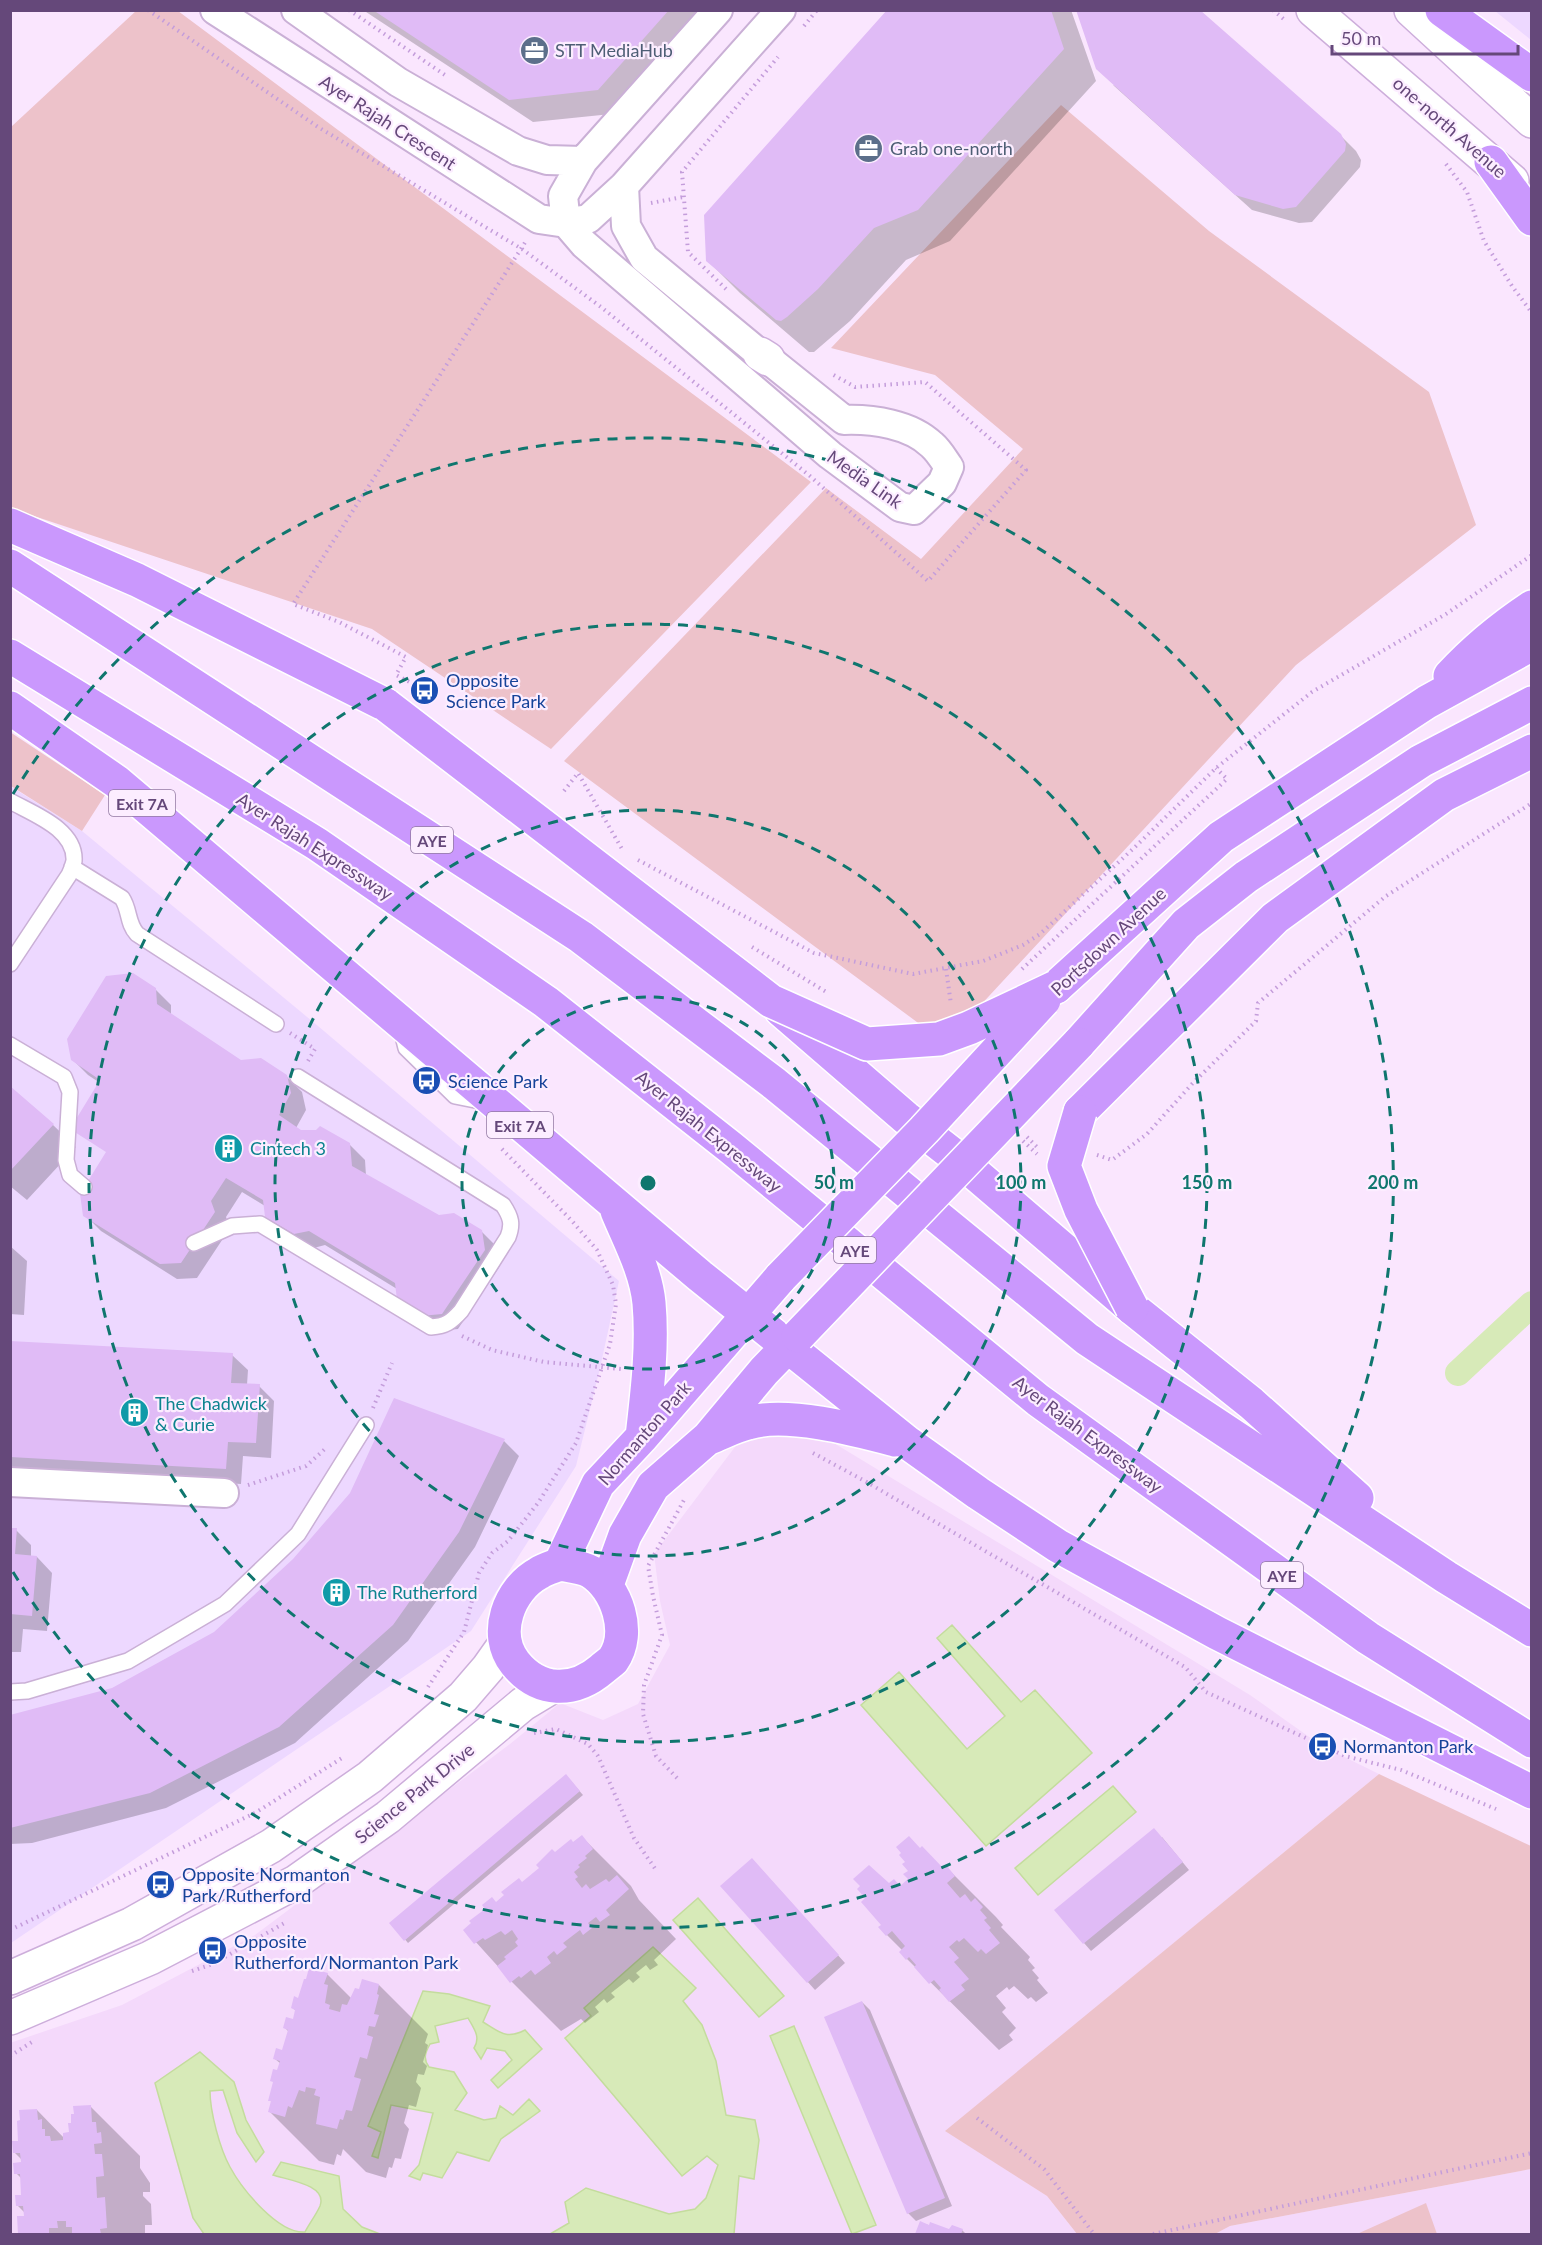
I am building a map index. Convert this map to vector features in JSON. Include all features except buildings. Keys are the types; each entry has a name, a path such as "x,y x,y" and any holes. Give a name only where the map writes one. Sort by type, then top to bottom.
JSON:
{"highway":[{"path":"1442,10 1532,75"},
{"path":"1491,162 1532,219"},
{"path":"10,525 137,580 386,705 771,1001 1132,1308 1251,1403 1446,1577"},
{"name":"AYE","path":"10,566 581,937 775,1084 1087,1339 1446,1577 1532,1630"},
{"path":"1427,702 1468,657 1512,620 1532,607"},
{"name":"Portsdown Avenue","path":"752,1310 1056,987 1221,837 1427,702 1532,644"},
{"name":"Ayer Rajah Expressway","path":"10,656 317,844 546,1002 730,1147 1038,1400 1368,1638 1532,1741"},
{"path":"608,1585 625,1535 653,1486 708,1438 764,1371 1078,1044 1186,924 1246,877 1421,761 1532,703"},
{"name":"Exit 7A","path":"10,708 117,782 614,1205 752,1310"},
{"path":"1132,1308 1081,1210 1078,1159 1080,1112 1275,918 1444,795 1532,751"},
{"path":"771,1001 867,1044 939,1039 969,1028 1056,987"},
{"path":"1078,1044 1059,1110 1078,1159"},
{"path":"614,1205 639,1264 649,1301 649,1372 642,1437"},
{"path":"752,1310 793,1341 908,1443 1058,1546 1216,1633 1532,1792"},
{"name":"Normanton Park","path":"560,1564 598,1484 752,1310"},
{"path":"708,1438 750,1422 781,1420 842,1425 908,1443"},
{"path":"560,1564 589,1570 608,1585 619,1610 621,1637 613,1660 592,1677 571,1687 553,1686 531,1679 514,1662 505,1644 504,1622 513,1598 523,1585 538,1573 560,1564"}],"main road":[{"path":"1411,10 1532,121"},
{"name":"one-north Avenue","path":"1301,18 1491,162 1532,198"},
{"path":"10,1978 132,1924 271,1846 370,1777 463,1696 488,1668 505,1644"},
{"name":"Science Park Drive","path":"13,2025 42,2003 150,1958 297,1882 388,1817 523,1704 553,1686"}],"street":[{"name":"Ayer Rajah Crescent","path":"215,10 539,219 566,223"},
{"path":"296,10 398,82 518,150 547,160 583,161"},
{"path":"718,10 583,161 563,196 566,223 588,219 624,186 781,10"},
{"name":"Media Link","path":"566,223 584,244 830,455 900,507 914,510 942,483 950,467 932,444 907,428 860,419 844,420 644,258 626,226 624,186"},
{"path":"10,1482 224,1493"}],"lane":[{"path":"10,801 61,831 69,840 74,860 69,875 10,964"},
{"path":"72,867 122,898 131,927 137,934 276,1024"},
{"path":"10,1045 64,1077 70,1092 66,1160 70,1175 84,1186"},
{"path":"194,1243 232,1226 260,1224 431,1327 443,1326 452,1322 508,1237 512,1226 503,1205 298,1077"},
{"path":"10,1692 27,1691 128,1662 225,1604 298,1534 365,1420"}],"path":[{"path":"148,10 318,127 522,249 293,604 339,622 406,657 396,675 425,690"},
{"path":"797,34 817,10"},
{"path":"1273,10 1301,18"},
{"path":"729,291 688,252 682,172 784,50"},
{"path":"1442,160 1467,192 1484,241 1532,313"},
{"path":"635,859 814,952 913,974 983,961 1023,945 1040,934 1134,848 1216,768 1312,692 1446,614 1532,555"},
{"path":"1014,977 1227,779 1216,768"},
{"path":"564,791 578,773 625,853"},
{"path":"1078,1159 1112,1160 1147,1134 1192,1084 1256,1021 1258,1003 1386,896 1532,803"},
{"path":"747,945 838,999"},
{"path":"276,1024 315,1049"},
{"path":"424,1692 464,1632 479,1573 492,1553 508,1541 538,1503 576,1443 609,1344 616,1304 613,1285 597,1250 491,1138"},
{"path":"443,1326 492,1350 544,1362 649,1372"},
{"path":"365,1420 392,1363"},
{"path":"224,1493 306,1466 332,1443"},
{"path":"806,1451 863,1480 1185,1667 1206,1692 1345,1756 1401,1770 1499,1810"},
{"path":"677,1778 656,1756 643,1714 644,1684 662,1635 648,1566 680,1504 688,1496"},
{"path":"527,1734 556,1729 588,1744 598,1756 634,1838 656,1870"},
{"path":"10,1930 255,1813 349,1754"},
{"path":"181,1974 213,1964 294,1918"},
{"path":"10,2056 42,2037"},
{"path":"977,2118 1044,2169 1094,2235"},
{"path":"1153,2235 1532,2153"}],"shaded area":[{"path":"137,10 178,11 811,482 551,749 372,629 11,507 11,127"},
{"path":"1495,11 1531,11 1531,40"},
{"path":"1061,105 1209,231 1429,392 1476,525 1296,665 977,1009 925,1028 564,761 826,488 921,559 1023,449 935,375 831,348"},
{"path":"10,732 105,795 82,831 11,786"},
{"path":"10,786 82,831 318,1026 619,1281 576,1466 471,1631 11,1943"},
{"name":"Normanton Park","path":"763,1428 814,1431 1250,1695 1322,1746 1379,1774 946,2131 1047,2196 1077,2234 11,2234 10,2043 122,2005 255,1935 510,1744 560,1703 603,1720 638,1704 670,1645 660,1601 654,1554 741,1439"},
{"path":"952,1625 1021,1702 1035,1690 1092,1753 986,1846 861,1705 899,1672 967,1749 1005,1716 937,1638"},
{"path":"1379,1774 1531,1846 1531,2169 1230,2226 1215,2234 1077,2234 1047,2196 945,2131"},
{"path":"1113,1786 1136,1812 1038,1895 1015,1868"},
{"path":"698,1898 784,1996 759,2017 673,1920"},
{"path":"653,1947 696,1988 683,2001 702,2025 716,2061 726,2115 755,2120 759,2140 754,2179 739,2176 734,2234 550,2234 569,2223 565,2202 586,2188 669,2214 695,2209 706,2198 718,2165 707,2156 682,2176 565,2038 591,2016 584,2008"},
{"path":"423,1991 449,1994 490,2006 483,2022 503,2034 525,2030 542,2049 498,2088 491,2080 512,2060 505,2051 487,2048 481,2059 474,2048 477,2037 468,2018 435,2026 439,2042 430,2044 425,2059 429,2067 454,2072 467,2093 455,2110 484,2120 496,2118 500,2106 513,2115 529,2099 540,2111 501,2139 489,2161 457,2152 442,2178 423,2173 420,2180 409,2176 419,2165 433,2113 391,2105 378,2158 372,2156 381,2132 368,2126"},
{"path":"794,2026 876,2225 852,2234 770,2036"},
{"path":"200,2052 234,2082 246,2120 264,2152 256,2162 237,2133 223,2090 210,2091 214,2120 226,2159 252,2198 284,2226 305,2232 320,2206 321,2199 318,2193 305,2184 273,2175 281,2162 339,2176 343,2209 362,2227 380,2234 204,2234 193,2218 155,2083"},
{"path":"1531,2169 1531,2234 1215,2234 1230,2226"},
{"path":"1426,2203 1437,2234 1357,2234"}],"waterway":[{"path":"1458,1373 1532,1304"}],"place":[{"name":"STT MediaHub","path":"534,50"},
{"name":"Grab one-north","path":"869,148"},
{"name":"Opposite Science Park","path":"425,690"},
{"name":"Science Park","path":"427,1081"},
{"name":"Cintech 3","path":"229,1148"},
{"name":"The Chadwick & Curie","path":"134,1413"},
{"name":"The Rutherford","path":"336,1592"},
{"name":"Normanton Park","path":"1322,1746"},
{"name":"Opposite Normanton Park/Rutherford","path":"161,1884"},
{"name":"Opposite Rutherford/Normanton Park","path":"213,1951"}]}
